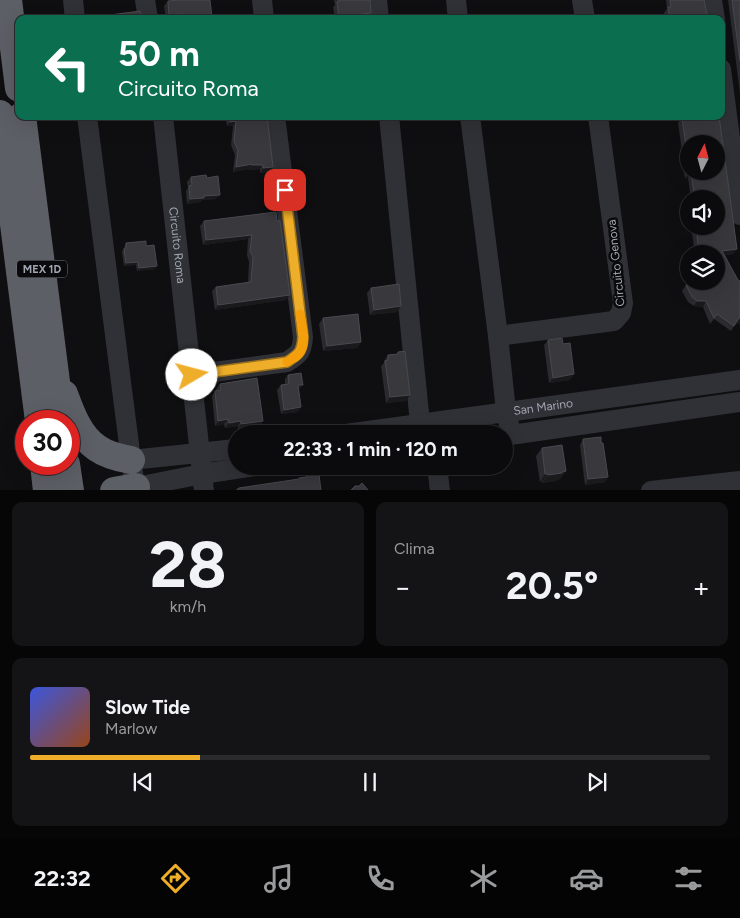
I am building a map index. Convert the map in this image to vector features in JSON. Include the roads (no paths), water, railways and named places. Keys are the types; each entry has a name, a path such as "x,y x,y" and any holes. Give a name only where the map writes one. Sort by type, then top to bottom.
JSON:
{"highway":[{"path":"8,0 15,56"},
{"name":"MEX 1D","path":"0,114 37,410"},
{"name":"MEX 1D","path":"23,120 60,410"},
{"path":"54,367 71,412 84,436 97,449 113,456 131,460"},
{"path":"45,475 47,490"},
{"path":"68,475 70,490"}],"street":[{"path":"73,0 75,15"},
{"path":"145,0 147,15"},
{"path":"262,0 264,15"},
{"path":"377,0 379,15"},
{"path":"456,0 458,15"},
{"path":"582,0 584,15"},
{"path":"712,0 714,15"},
{"path":"725,100 740,216"},
{"path":"88,120 131,460 129,489 203,482 228,474"},
{"name":"Circuito Roma","path":"162,120 203,482"},
{"path":"192,375 287,362 298,355 302,347 303,337 276,120"},
{"path":"389,120 420,423"},
{"path":"471,120 498,336 507,425"},
{"name":"Circuito Genova","path":"498,336 614,321 621,313 623,303 599,120"},
{"name":"San Marino","path":"407,425 740,380"},
{"name":"San Marino","path":"513,434 740,402"},
{"path":"131,460 228,450"},
{"path":"438,475 440,490"},
{"path":"651,490 740,481"}]}
